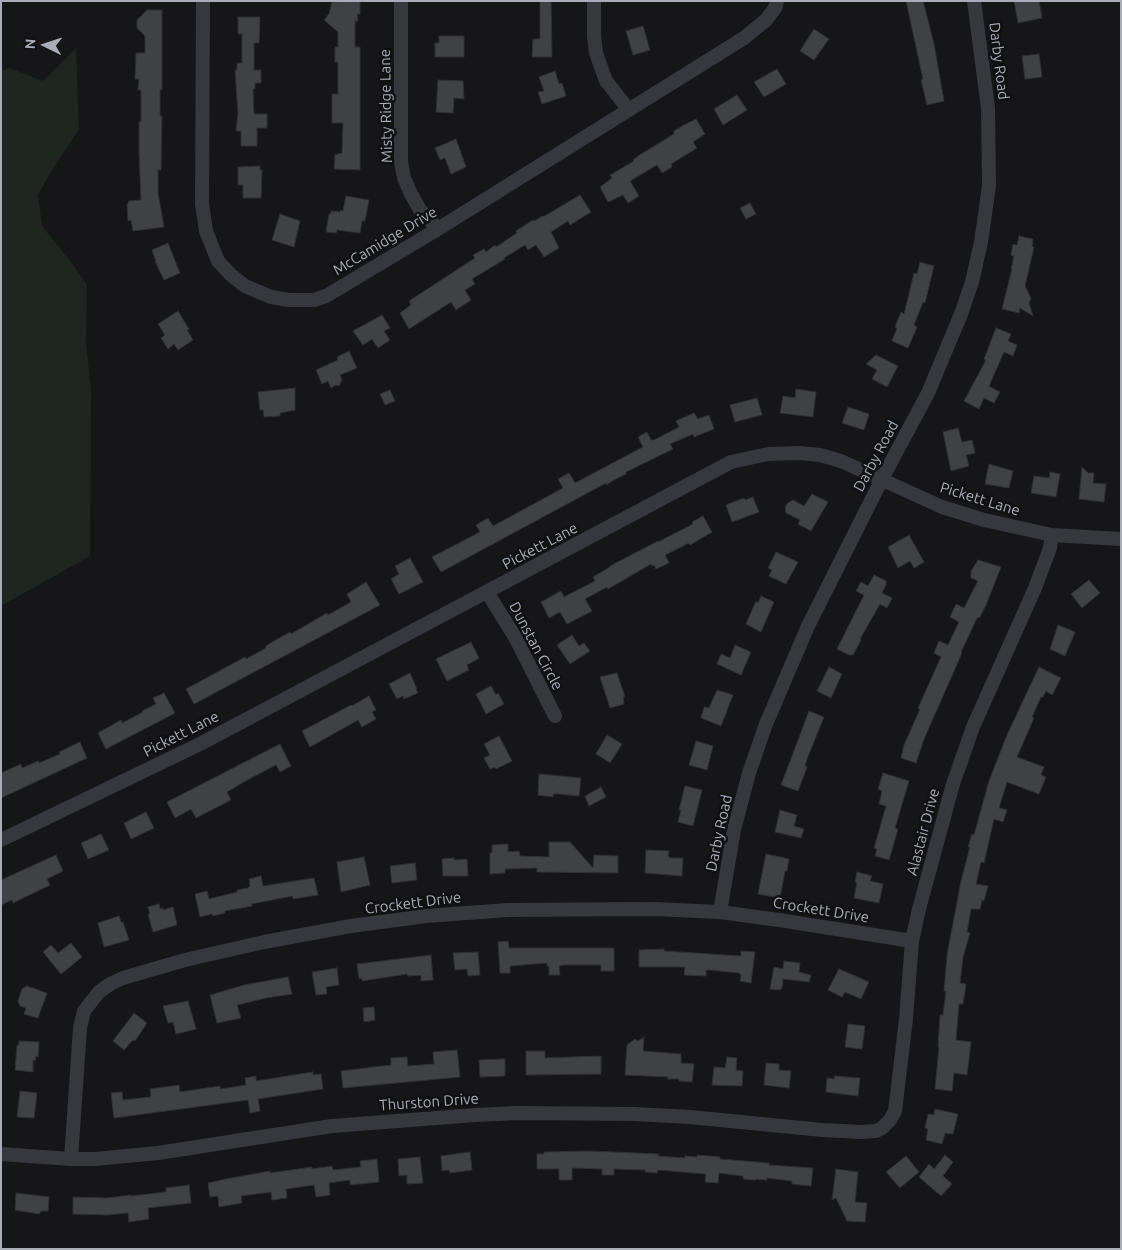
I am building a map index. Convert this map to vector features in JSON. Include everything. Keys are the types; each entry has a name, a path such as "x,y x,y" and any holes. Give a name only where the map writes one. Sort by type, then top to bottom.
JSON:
{"street":[{"name":"McCamidge Drive","path":"203,1 202,204 206,232 218,261 231,275 245,286 271,297 289,300 314,300 326,296 438,229 744,38 766,20 777,1"},
{"name":"Misty Ridge Lane","path":"401,1 402,162 404,178 420,210 438,229"},
{"path":"594,1 596,53 606,81 615,95 629,110"},
{"name":"Darby Road","path":"720,912 734,830 748,773 766,724 808,626 882,479 928,393 972,282 981,242 989,186 988,108 974,1"},
{"name":"Pickett Lane","path":"1,840 200,744 732,462 768,454 800,453 820,455 841,461 942,507 984,520 1052,535 1121,539"},
{"name":"Alastair Drive","path":"861,1132 876,1131 882,1128 895,1111 906,1019 912,941 953,784 973,726 1035,588 1050,548 1052,535"},
{"name":"Dunstan Circle","path":"487,592 515,637 554,716"},
{"name":"Crockett Drive","path":"71,1159 80,1028 84,1011 98,992 110,984 123,978 185,960 264,942 352,926 426,916 508,910 654,909 720,912 912,941"},
{"name":"Thurston Drive","path":"1,1154 95,1159 158,1153 332,1126 484,1114 635,1114 861,1132"}],"shaded area":[{"path":"76,48 79,129 38,195 42,226 87,285 86,341 91,392 90,556 1,606 1,71 9,68 43,81"}],"building":[{"path":"360,1 360,14 357,14 358,21 355,21 355,47 360,47 360,170 334,169 335,155 342,153 343,123 332,123 332,94 338,94 338,62 335,62 335,47 338,47 338,32 324,20 329,14 332,2"},
{"path":"540,1 551,1 552,57 532,57 533,39 540,39"},
{"path":"906,1 923,1 934,44 944,101 927,105"},
{"path":"1014,1 1039,1 1042,18 1018,23"},
{"path":"147,10 162,10 161,170 158,170 158,193 164,227 133,231 131,220 128,221 127,205 129,201 141,200 139,122 141,122 141,90 138,90 139,79 135,79 136,53 145,53 145,36 137,28 137,20"},
{"path":"238,17 260,17 259,43 254,43 254,70 261,70 261,83 255,83 255,89 253,89 254,114 267,114 267,128 257,128 257,146 241,146 241,131 236,131 238,113 235,70 237,70 237,63 242,63 242,34 238,34"},
{"path":"643,26 650,50 633,55 626,31"},
{"path":"814,29 829,39 814,60 800,51"},
{"path":"439,36 464,36 464,57 435,57 435,43 439,43"},
{"path":"1039,54 1042,77 1025,79 1022,56"},
{"path":"777,69 786,84 764,97 754,82"},
{"path":"555,71 559,84 562,83 566,96 542,104 538,92 544,91 539,77"},
{"path":"438,80 463,81 464,99 454,98 453,113 436,112"},
{"path":"737,95 747,110 723,125 714,109"},
{"path":"696,119 705,134 693,142 697,148 671,164 672,167 662,173 657,165 630,181 639,196 628,203 623,195 608,202 600,187 612,178 610,175 674,134 674,131"},
{"path":"456,139 466,167 451,174 445,158 440,160 435,148"},
{"path":"260,166 260,170 262,170 261,198 243,198 243,185 238,185 238,167"},
{"path":"580,195 591,212 570,225 568,221 551,232 559,248 544,257 536,245 528,250 525,245 472,279 475,284 465,290 471,300 456,310 451,302 409,329 400,313 411,305 409,301 475,258 473,255 484,249 486,252 495,245 496,247 533,220 543,217"},
{"path":"346,196 369,200 365,221 362,221 360,233 337,230 336,233 326,232 329,214 331,214 331,211 343,211"},
{"path":"750,203 756,214 746,219 740,208"},
{"path":"280,214 300,221 294,247 272,240"},
{"path":"1019,236 1033,239 1032,246 1034,247 1025,286 1031,298 1029,303 1033,316 1020,308 1019,313 1002,309 1012,269 1014,256 1011,255 1013,244 1017,245"},
{"path":"168,243 180,273 164,280 152,250"},
{"path":"920,262 934,266 925,303 923,302 914,325 917,327 908,348 892,341 901,312 904,314 914,273 917,274"},
{"path":"178,311 189,329 187,330 193,340 178,350 174,344 168,349 161,338 165,335 158,324"},
{"path":"382,315 390,328 384,331 390,340 378,348 372,339 363,345 353,331"},
{"path":"996,328 1011,334 1008,341 1017,345 1013,356 1004,352 989,386 1000,392 994,403 984,398 979,409 964,401 986,360 984,359"},
{"path":"349,351 357,368 340,375 342,380 339,386 336,385 331,388 328,381 322,384 316,370 338,360 337,357"},
{"path":"876,355 898,366 887,387 872,379 877,370 866,364"},
{"path":"295,388 295,410 280,413 280,416 264,417 263,410 260,410 258,392"},
{"path":"796,389 816,392 813,417 780,413 783,396 795,398"},
{"path":"390,390 395,401 385,405 380,394"},
{"path":"757,398 762,415 735,422 730,405"},
{"path":"848,407 869,414 864,430 842,423"},
{"path":"694,413 698,419 709,415 714,429 694,437 693,434 670,444 673,449 626,472 626,474 606,485 606,483 441,572 432,557 480,532 476,525 488,518 493,526 563,488 558,479 569,473 575,483 643,447 638,437 647,432 651,440 654,440 679,427 676,421"},
{"path":"958,428 962,442 972,440 975,453 966,455 969,466 951,471 943,432"},
{"path":"989,464 1013,471 1009,488 985,484"},
{"path":"1082,467 1088,473 1094,473 1093,483 1106,484 1104,502 1079,499"},
{"path":"1050,472 1060,474 1056,497 1031,493 1034,476 1049,478"},
{"path":"812,494 828,502 811,531 798,524 800,520 786,513 785,507 793,500 804,506"},
{"path":"753,497 759,512 732,522 726,505 744,498 745,500"},
{"path":"703,516 712,532 690,545 689,543 665,555 669,563 656,569 651,564 608,589 607,587 585,599 592,611 567,624 560,612 549,618 541,602 561,591 564,597 595,581 593,577 610,566 693,524 692,522"},
{"path":"909,535 924,562 914,568 910,561 898,568 888,547"},
{"path":"776,552 798,562 786,584 769,576 772,570 768,568"},
{"path":"410,558 423,582 399,594 391,579 399,574 395,566"},
{"path":"978,560 1001,567 986,605 980,617 977,618 961,652 924,739 916,763 901,758 904,745 920,709 918,708 941,657 934,653 939,641 948,645 959,622 950,617 956,604 964,608 978,581 971,578 971,571"},
{"path":"874,575 886,581 882,593 892,598 887,608 880,604 853,655 849,655 837,649 864,595 856,591 861,582 868,586"},
{"path":"1089,580 1100,593 1082,608 1071,594"},
{"path":"366,582 380,605 194,704 186,689 245,657 246,659 290,632 291,634 327,613 328,615 351,602 347,594"},
{"path":"761,596 774,602 761,632 746,624 756,601 758,603"},
{"path":"1058,625 1075,632 1065,656 1050,649"},
{"path":"572,635 579,646 584,643 590,651 570,664 557,645"},
{"path":"471,642 479,658 467,665 469,670 447,681 436,659"},
{"path":"735,645 751,652 741,675 717,664 721,654 730,658"},
{"path":"829,667 842,674 831,698 817,691"},
{"path":"1039,667 1061,678 1052,695 1046,691 1043,697 1041,697 1017,757 1044,767 1041,775 1046,777 1039,794 1007,782 999,808 1007,810 1003,822 994,819 984,863 981,862 976,884 988,886 980,909 971,909 967,932 970,933 963,957 960,983 966,984 963,1004 959,1004 956,1040 971,1042 967,1075 954,1073 952,1091 935,1089 940,1015 943,1015 946,991 944,991 947,955 961,881 970,847 968,847 972,834 974,835 989,781 1007,735"},
{"path":"410,673 418,693 404,699 403,696 397,699 389,684"},
{"path":"617,673 625,697 623,697 624,704 610,708 600,677"},
{"path":"491,686 496,695 498,693 504,704 486,714 476,694"},
{"path":"717,690 733,695 721,726 701,718 704,707 709,708"},
{"path":"164,693 175,713 106,749 98,733 121,720 122,723 143,712 156,704 153,698"},
{"path":"369,696 376,710 372,712 376,719 362,727 358,720 310,747 302,731"},
{"path":"809,711 824,717 807,759 805,766 807,767 798,791 781,785"},
{"path":"607,735 622,744 610,763 596,754"},
{"path":"499,736 512,761 496,769 495,767 490,769 484,758 490,755 484,744"},
{"path":"696,741 713,746 707,770 689,765"},
{"path":"80,742 87,758 1,798 1,773 21,764 22,768 38,761 39,763 60,754 59,752"},
{"path":"280,744 291,766 280,772 276,765 249,779 227,792 231,800 196,818 191,809 175,818 167,802"},
{"path":"883,773 909,781 895,828 898,829 889,860 875,856 877,849 874,848 886,806 879,804 882,791 878,789"},
{"path":"539,774 581,778 579,796 553,794 553,797 538,795"},
{"path":"685,786 702,790 693,826 678,822"},
{"path":"601,787 606,797 589,806 585,796"},
{"path":"780,810 797,815 794,826 804,829 801,838 775,832"},
{"path":"146,812 154,828 131,839 124,823"},
{"path":"101,834 109,850 88,859 81,843"},
{"path":"549,842 570,842 593,868 594,855 618,856 618,873 537,872 537,868 505,869 505,873 490,874 492,845 508,844 508,852 519,851 520,856 549,857"},
{"path":"646,850 669,851 668,856 670,858 683,858 682,876 645,873"},
{"path":"766,854 789,859 780,898 758,894"},
{"path":"56,855 63,871 47,879 50,885 13,903 12,900 1,905 1,880"},
{"path":"364,857 370,885 341,892 337,862"},
{"path":"454,858 454,860 467,859 468,876 443,876 442,859"},
{"path":"415,863 417,880 392,883 390,866"},
{"path":"857,872 872,876 870,881 883,884 879,903 854,898"},
{"path":"261,876 263,886 314,878 318,895 293,899 293,896 251,904 252,906 225,911 225,913 213,916 212,914 200,917 195,894 207,891 209,899 237,892 237,890 250,886 249,879"},
{"path":"159,904 160,909 163,908 163,910 173,907 177,925 153,932 148,907"},
{"path":"119,916 129,940 104,947 98,923"},
{"path":"508,941 509,948 614,948 614,971 601,971 601,965 562,965 559,966 560,975 549,975 547,963 510,966 510,973 500,973 498,942"},
{"path":"71,943 82,957 61,974 43,952 51,945 58,953"},
{"path":"664,949 664,951 741,956 741,951 755,952 751,983 740,981 741,975 739,973 706,970 706,976 684,975 685,967 639,967 639,950"},
{"path":"478,952 480,975 468,976 467,969 455,970 453,953"},
{"path":"431,955 433,980 421,981 421,975 408,976 407,974 362,981 362,978 359,979 357,964"},
{"path":"784,961 800,963 799,972 811,975 809,982 783,979 780,990 770,989 774,967 783,969"},
{"path":"337,968 339,985 326,987 327,994 316,995 312,972"},
{"path":"839,969 869,982 861,999 845,992 842,997 828,990"},
{"path":"288,977 292,994 237,1005 241,1018 217,1023 210,995 244,985"},
{"path":"27,986 47,993 38,1018 24,1014 26,1008 20,1006 18,1001 22,989"},
{"path":"188,1001 196,1029 176,1034 173,1022 168,1023 163,1006"},
{"path":"374,1007 375,1020 364,1022 363,1008"},
{"path":"134,1013 147,1023 135,1041 133,1040 124,1050 113,1041"},
{"path":"848,1024 865,1026 862,1049 845,1047"},
{"path":"644,1037 643,1051 681,1054 681,1063 694,1064 692,1082 667,1079 668,1077 625,1075 627,1045 635,1039 638,1041"},
{"path":"19,1041 39,1042 38,1057 36,1056 35,1061 33,1060 33,1072 15,1070"},
{"path":"457,1050 460,1077 343,1088 341,1071 391,1065 391,1058 407,1057 408,1066 434,1064 433,1052"},
{"path":"526,1051 545,1051 545,1058 601,1056 601,1074 526,1075"},
{"path":"727,1057 737,1058 736,1070 743,1071 742,1086 712,1085 714,1067 725,1068"},
{"path":"505,1059 505,1076 480,1077 479,1060"},
{"path":"766,1063 779,1064 779,1070 791,1071 789,1088 764,1085"},
{"path":"313,1072 313,1075 321,1074 323,1089 258,1099 260,1111 250,1113 248,1100 114,1118 111,1093 122,1092 123,1100 150,1097 150,1089 179,1085 180,1092 220,1086 220,1089 246,1085 245,1078 256,1076 256,1081"},
{"path":"835,1076 860,1078 858,1096 826,1092 827,1078 834,1079"},
{"path":"20,1091 37,1093 34,1118 17,1117"},
{"path":"935,1109 958,1114 953,1134 945,1133 942,1144 926,1140 928,1129 925,1128 928,1114 934,1115"},
{"path":"589,1151 659,1154 658,1156 685,1158 685,1156 697,1157 697,1155 769,1163 769,1165 813,1168 811,1186 792,1184 792,1181 767,1178 767,1180 743,1179 743,1176 719,1173 718,1183 705,1182 706,1174 658,1170 657,1173 645,1172 645,1170 614,1169 614,1175 602,1175 602,1169 572,1168 572,1180 559,1180 559,1169 537,1169 537,1154 544,1154 544,1152"},
{"path":"470,1152 472,1170 450,1173 449,1170 442,1171 441,1156"},
{"path":"945,1155 953,1162 943,1176 952,1184 941,1196 919,1177 929,1164 934,1169"},
{"path":"906,1156 919,1172 900,1188 886,1172"},
{"path":"420,1157 423,1183 407,1184 407,1175 399,1176 398,1159"},
{"path":"377,1159 379,1182 350,1185 350,1180 329,1183 330,1195 316,1197 314,1185 286,1189 287,1198 272,1200 271,1192 241,1196 242,1203 219,1207 218,1196 210,1197 208,1183 270,1171 270,1173 332,1166 333,1170 361,1167 360,1161"},
{"path":"836,1169 858,1172 855,1202 867,1203 865,1222 847,1221 836,1198 832,1200"},
{"path":"189,1185 191,1203 148,1208 149,1219 129,1222 128,1213 107,1215 73,1214 73,1197 107,1198 131,1196 166,1192 166,1188"},
{"path":"16,1193 49,1197 48,1211 41,1211 39,1214 15,1210"}]}
